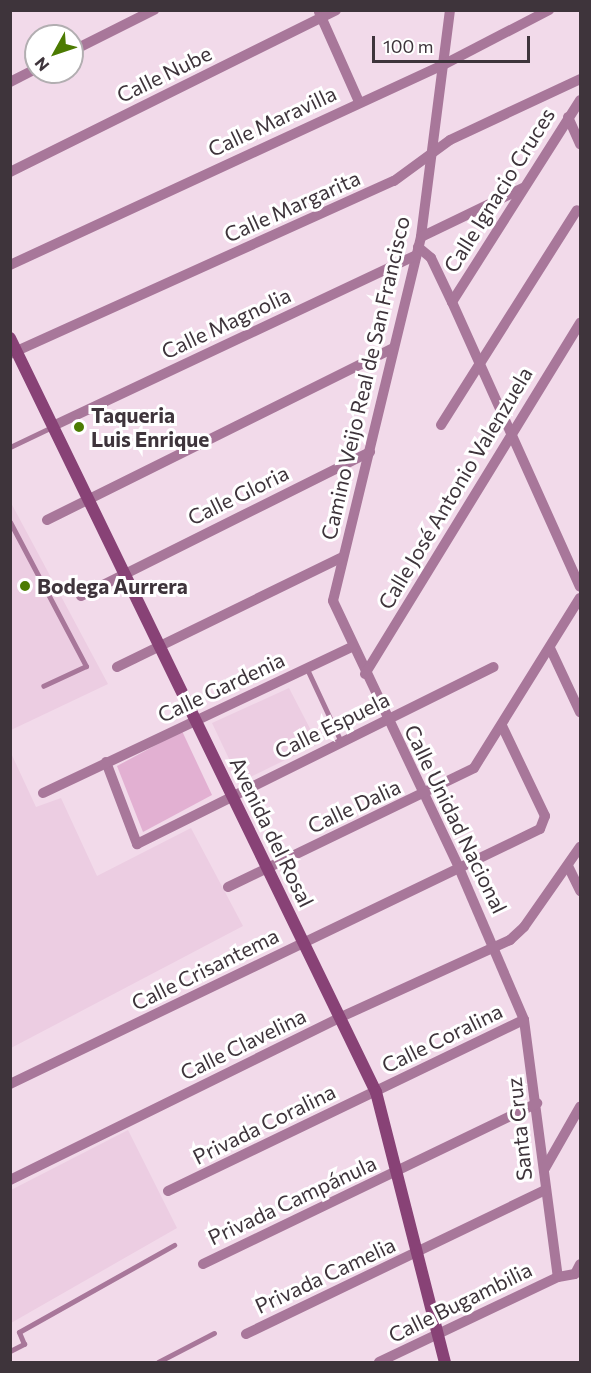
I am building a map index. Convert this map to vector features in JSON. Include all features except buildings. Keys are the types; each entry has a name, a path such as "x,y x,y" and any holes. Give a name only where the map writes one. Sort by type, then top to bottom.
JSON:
{"street":[{"path":"84,45 154,10"},
{"name":"Calle Nube","path":"10,172 320,14 336,10"},
{"name":"Camino Veijo Real de San Francisco","path":"334,610 343,557 418,247 450,10"},
{"name":"Calle Maravilla","path":"10,265 441,66 549,10"},
{"path":"320,14 359,102"},
{"path":"10,82 24,75"},
{"name":"Calle Margarita","path":"14,353 394,181 450,140 580,79"},
{"name":"Calle Ignacio Cruces","path":"452,302 580,100"},
{"path":"568,117 580,144"},
{"name":"Calle Magnolia","path":"53,426 418,247 523,188"},
{"path":"441,425 577,210"},
{"path":"418,247 431,258 452,302 580,587"},
{"name":"Calle José Antonio Valenzuela","path":"365,674 510,432 580,323"},
{"name":"Avenida del Rosal","path":"10,338 14,353 53,426 376,1092 399,1171 445,1362"},
{"path":"47,520 392,349"},
{"name":"Calle Gloria","path":"81,596 370,452"},
{"path":"117,667 343,557"},
{"name":"Calle Dalia","path":"228,887 423,795 474,768 580,597"},
{"name":"Calle Unidad Nacional","path":"334,610 495,947"},
{"name":"Calle Gardenia","path":"43,794 106,762 352,647"},
{"path":"550,648 580,712"},
{"name":"Calle Espuela","path":"106,762 137,844 494,667"},
{"name":"Calle Crisantema","path":"10,1084 540,829 545,816 502,726"},
{"name":"Calle Clavelina","path":"10,1180 341,1017 495,947 524,927 580,847"},
{"path":"568,866 580,891"},
{"name":"Santa Cruz","path":"495,947 524,1020 537,1103 545,1190 558,1277"},
{"name":"Calle Coralina","path":"376,1092 524,1020"},
{"name":"Privada Coralina","path":"168,1191 376,1092"},
{"name":"Privada Campánula","path":"203,1264 537,1103"},
{"path":"544,1170 580,1107"},
{"name":"Privada Camelia","path":"246,1334 419,1253 545,1190"},
{"name":"Calle Bugambilia","path":"379,1362 438,1336 558,1277 575,1274 580,1264"}],"lane":[{"path":"10,447 53,426"},
{"path":"10,522 86,666 43,686"},
{"path":"307,668 342,743"},
{"path":"10,1352 24,1344 19,1332 174,1245"},
{"path":"158,1362 214,1332"}],"shaded area":[{"path":"10,501 108,684 11,730 10,730"},
{"path":"289,688 318,744 240,782 212,723"},
{"path":"182,731 212,795 143,832 117,766"},
{"path":"10,751 36,807 61,798 97,876 191,828 243,926 11,1048"},
{"path":"128,1130 177,1228 11,1323 11,1190"}],"place":[{"name":"Taqueria Luis Enrique","path":"79,427"},
{"name":"Bodega Aurrera","path":"25,586"}]}
